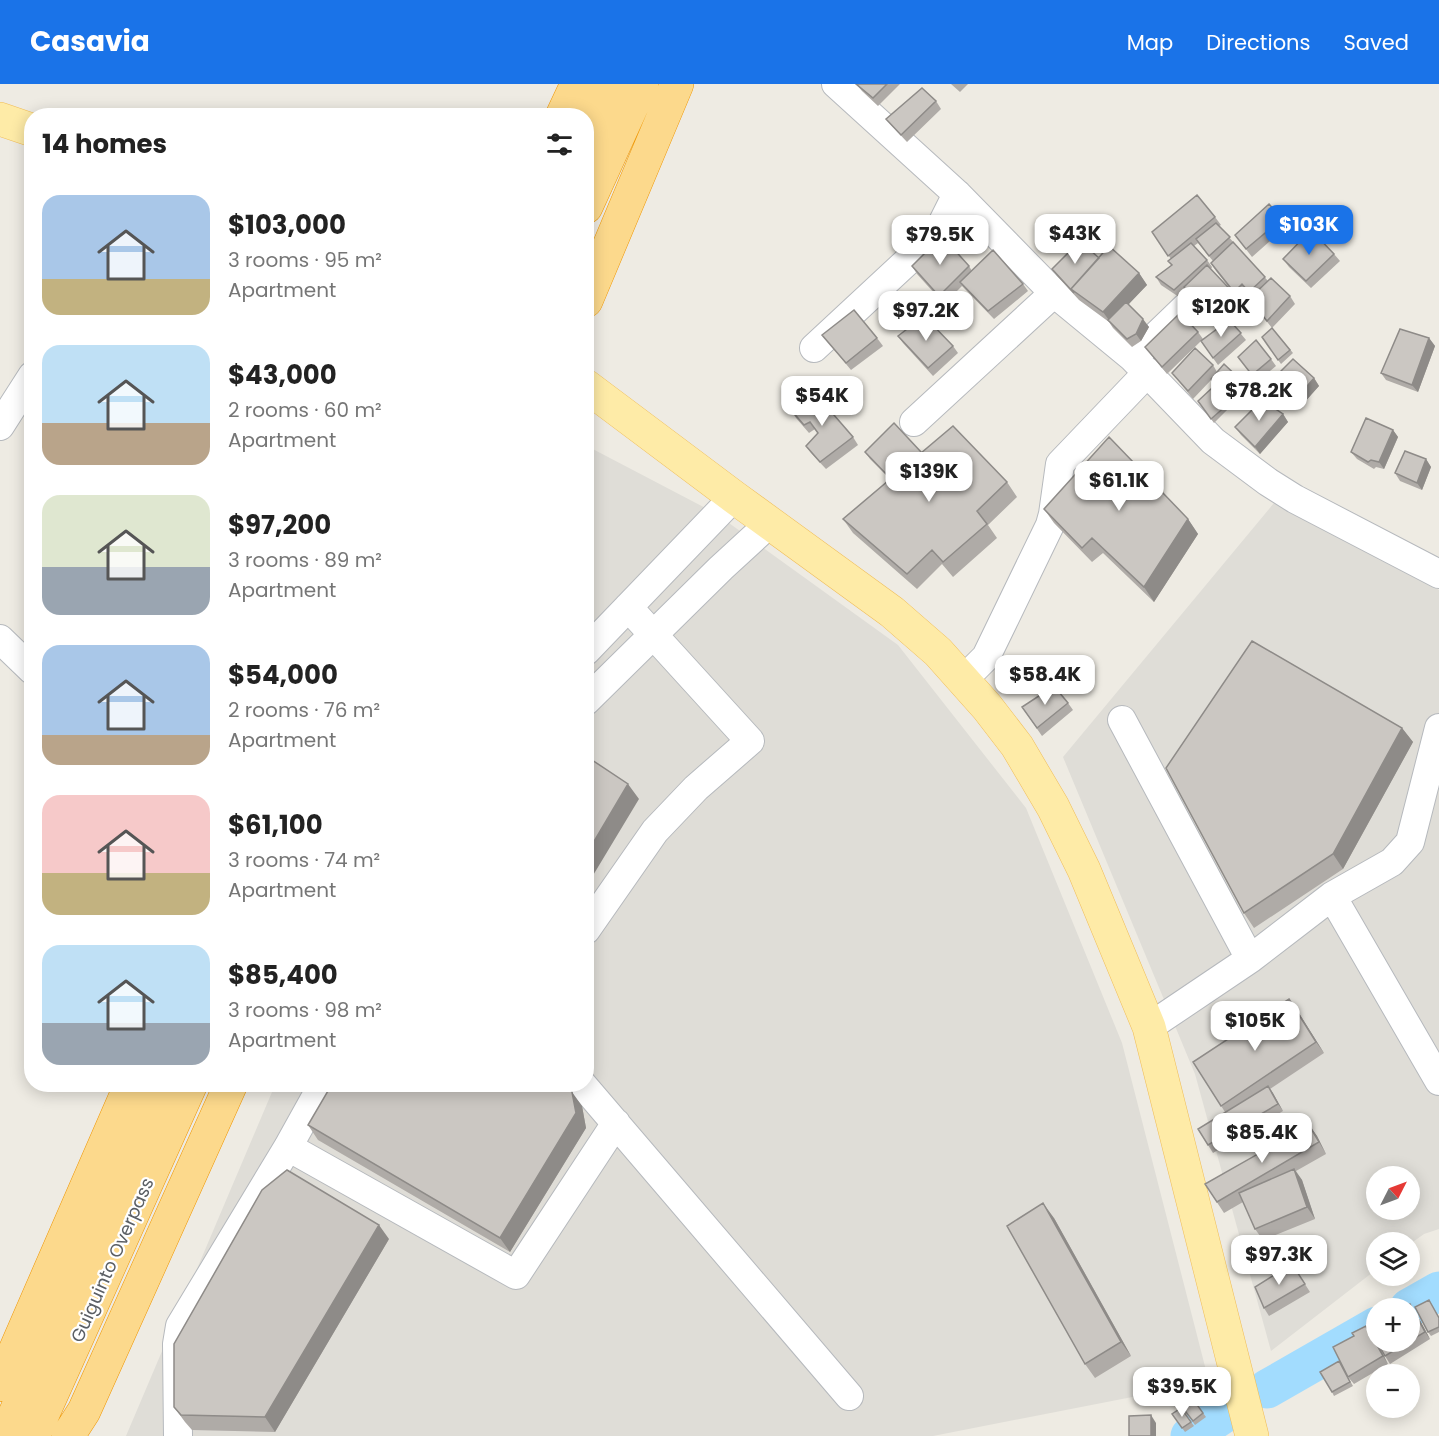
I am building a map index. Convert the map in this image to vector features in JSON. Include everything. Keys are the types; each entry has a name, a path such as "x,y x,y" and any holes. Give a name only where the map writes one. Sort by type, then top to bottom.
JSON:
{"highway":[{"path":"566,108 577,84"},
{"path":"594,119 610,84"},
{"path":"594,189 642,84"},
{"path":"594,282 677,84"},
{"path":"0,1385 128,1092"},
{"name":"Guiguinto Overpass","path":"5,1436 158,1092"},
{"name":"Guiguinto Overpass","path":"33,1436 187,1092"},
{"path":"68,1436 84,1411 227,1092"}],"main road":[{"path":"594,392 892,612 938,652 1017,746 1053,807 1084,870 1149,1027 1252,1436"}],"street":[{"path":"836,84 957,194 1054,293 1141,365 1213,441 1295,499 1439,574"},
{"path":"814,348 927,244 939,230 957,194"},
{"path":"914,422 1054,293"},
{"path":"963,680 986,657 1050,525 1060,464 1186,308"},
{"path":"0,426 24,388"},
{"path":"594,642 734,497"},
{"path":"594,693 770,523"},
{"path":"594,919 655,831 696,788 750,741 628,606"},
{"path":"0,639 24,662"},
{"path":"1122,720 1250,959"},
{"path":"1149,1027 1250,959 1332,896 1392,862 1410,842 1439,728"},
{"path":"1332,896 1436,1076"},
{"path":"178,1436 177,1344 180,1326 288,1148 319,1092"},
{"path":"589,1092 849,1396"},
{"path":"288,1148 516,1275 616,1123"}],"shaded area":[{"path":"594,450 715,513 898,645 1026,808 1122,1043 1209,1382 933,1436 126,1436 272,1092 594,1092"},
{"path":"1279,497 1439,590 1439,1229 1420,1237 1420,1232 1366,1232 1366,1278 1271,1351 1195,1074 1063,757"}],"building":[{"path":"856,84 887,84 873,98"},
{"path":"922,88 936,101 901,135 886,119"},
{"path":"1197,195 1215,217 1168,256 1152,232"},
{"path":"1269,204 1282,219 1246,249 1235,235"},
{"path":"1216,223 1230,237 1209,256 1196,239"},
{"path":"1311,230 1334,254 1306,281 1283,259"},
{"path":"942,236 969,266 939,296 912,266"},
{"path":"1080,241 1099,258 1071,289 1074,293 1052,269"},
{"path":"1233,242 1265,277 1249,292 1242,284 1234,292 1211,263"},
{"path":"1191,243 1207,260 1174,290 1156,277 1172,265 1168,261"},
{"path":"1109,246 1139,273 1103,312 1071,289"},
{"path":"993,250 1023,284 988,311 960,282"},
{"path":"1207,265 1242,302 1214,325 1184,287"},
{"path":"1271,278 1290,296 1267,321 1249,299"},
{"path":"1126,302 1143,319 1136,334 1127,339 1108,320"},
{"path":"854,310 877,338 846,363 822,335"},
{"path":"1180,313 1198,332 1162,367 1145,347"},
{"path":"924,316 953,346 928,368 898,336"},
{"path":"1229,320 1241,333 1213,358 1201,341"},
{"path":"1272,328 1290,350 1278,360 1262,337"},
{"path":"1400,329 1429,338 1412,385 1381,373"},
{"path":"1256,340 1271,359 1252,375 1238,357"},
{"path":"1195,348 1213,365 1188,391 1172,373"},
{"path":"1293,359 1314,378 1297,398 1285,400 1270,382"},
{"path":"1224,364 1246,385 1241,400 1229,401 1211,379"},
{"path":"1212,388 1227,405 1211,419 1198,401"},
{"path":"814,392 853,437 820,462 806,446 818,433 810,422 804,425 791,410"},
{"path":"1262,400 1283,414 1255,447 1235,427"},
{"path":"1366,418 1393,430 1379,462 1371,460 1368,462 1351,452"},
{"path":"894,423 921,452 891,479 865,452"},
{"path":"953,426 1007,482 977,511 987,524 943,562 932,550 907,574 843,519"},
{"path":"1109,437 1188,519 1144,587 1092,538 1082,548 1044,509"},
{"path":"1405,451 1426,459 1417,483 1395,473"},
{"path":"1252,641 1402,728 1333,854 1244,913 1166,768"},
{"path":"1054,686 1068,703 1037,728 1022,707"},
{"path":"594,761 628,784 594,841"},
{"path":"1289,999 1316,1042 1221,1106 1193,1062"},
{"path":"1268,1086 1278,1104 1208,1145 1198,1129"},
{"path":"327,1092 572,1092 576,1113 500,1238 308,1125"},
{"path":"1309,1125 1319,1142 1217,1202 1205,1184"},
{"path":"1294,1169 1307,1207 1255,1229 1239,1193"},
{"path":"287,1170 379,1225 265,1417 181,1415 174,1407 174,1344 262,1190"},
{"path":"1043,1203 1121,1342 1085,1364 1007,1226"},
{"path":"1292,1264 1305,1284 1264,1308 1255,1287"},
{"path":"1429,1300 1439,1318 1439,1327 1428,1332 1420,1317 1420,1304"},
{"path":"1420,1323 1425,1332 1420,1335"},
{"path":"1366,1326 1366,1352 1381,1352 1383,1356 1366,1364 1348,1377 1333,1347 1354,1336 1352,1333"},
{"path":"1339,1361 1350,1382 1332,1392 1320,1372"},
{"path":"1193,1399 1203,1413 1193,1421 1182,1407"},
{"path":"1181,1408 1191,1422 1182,1428 1172,1414"},
{"path":"1151,1415 1151,1436 1129,1436 1129,1416"}],"waterway":[{"path":"1420,1302 1439,1291"},
{"path":"1267,1389 1366,1332"},
{"path":"1190,1436 1234,1407"}]}
